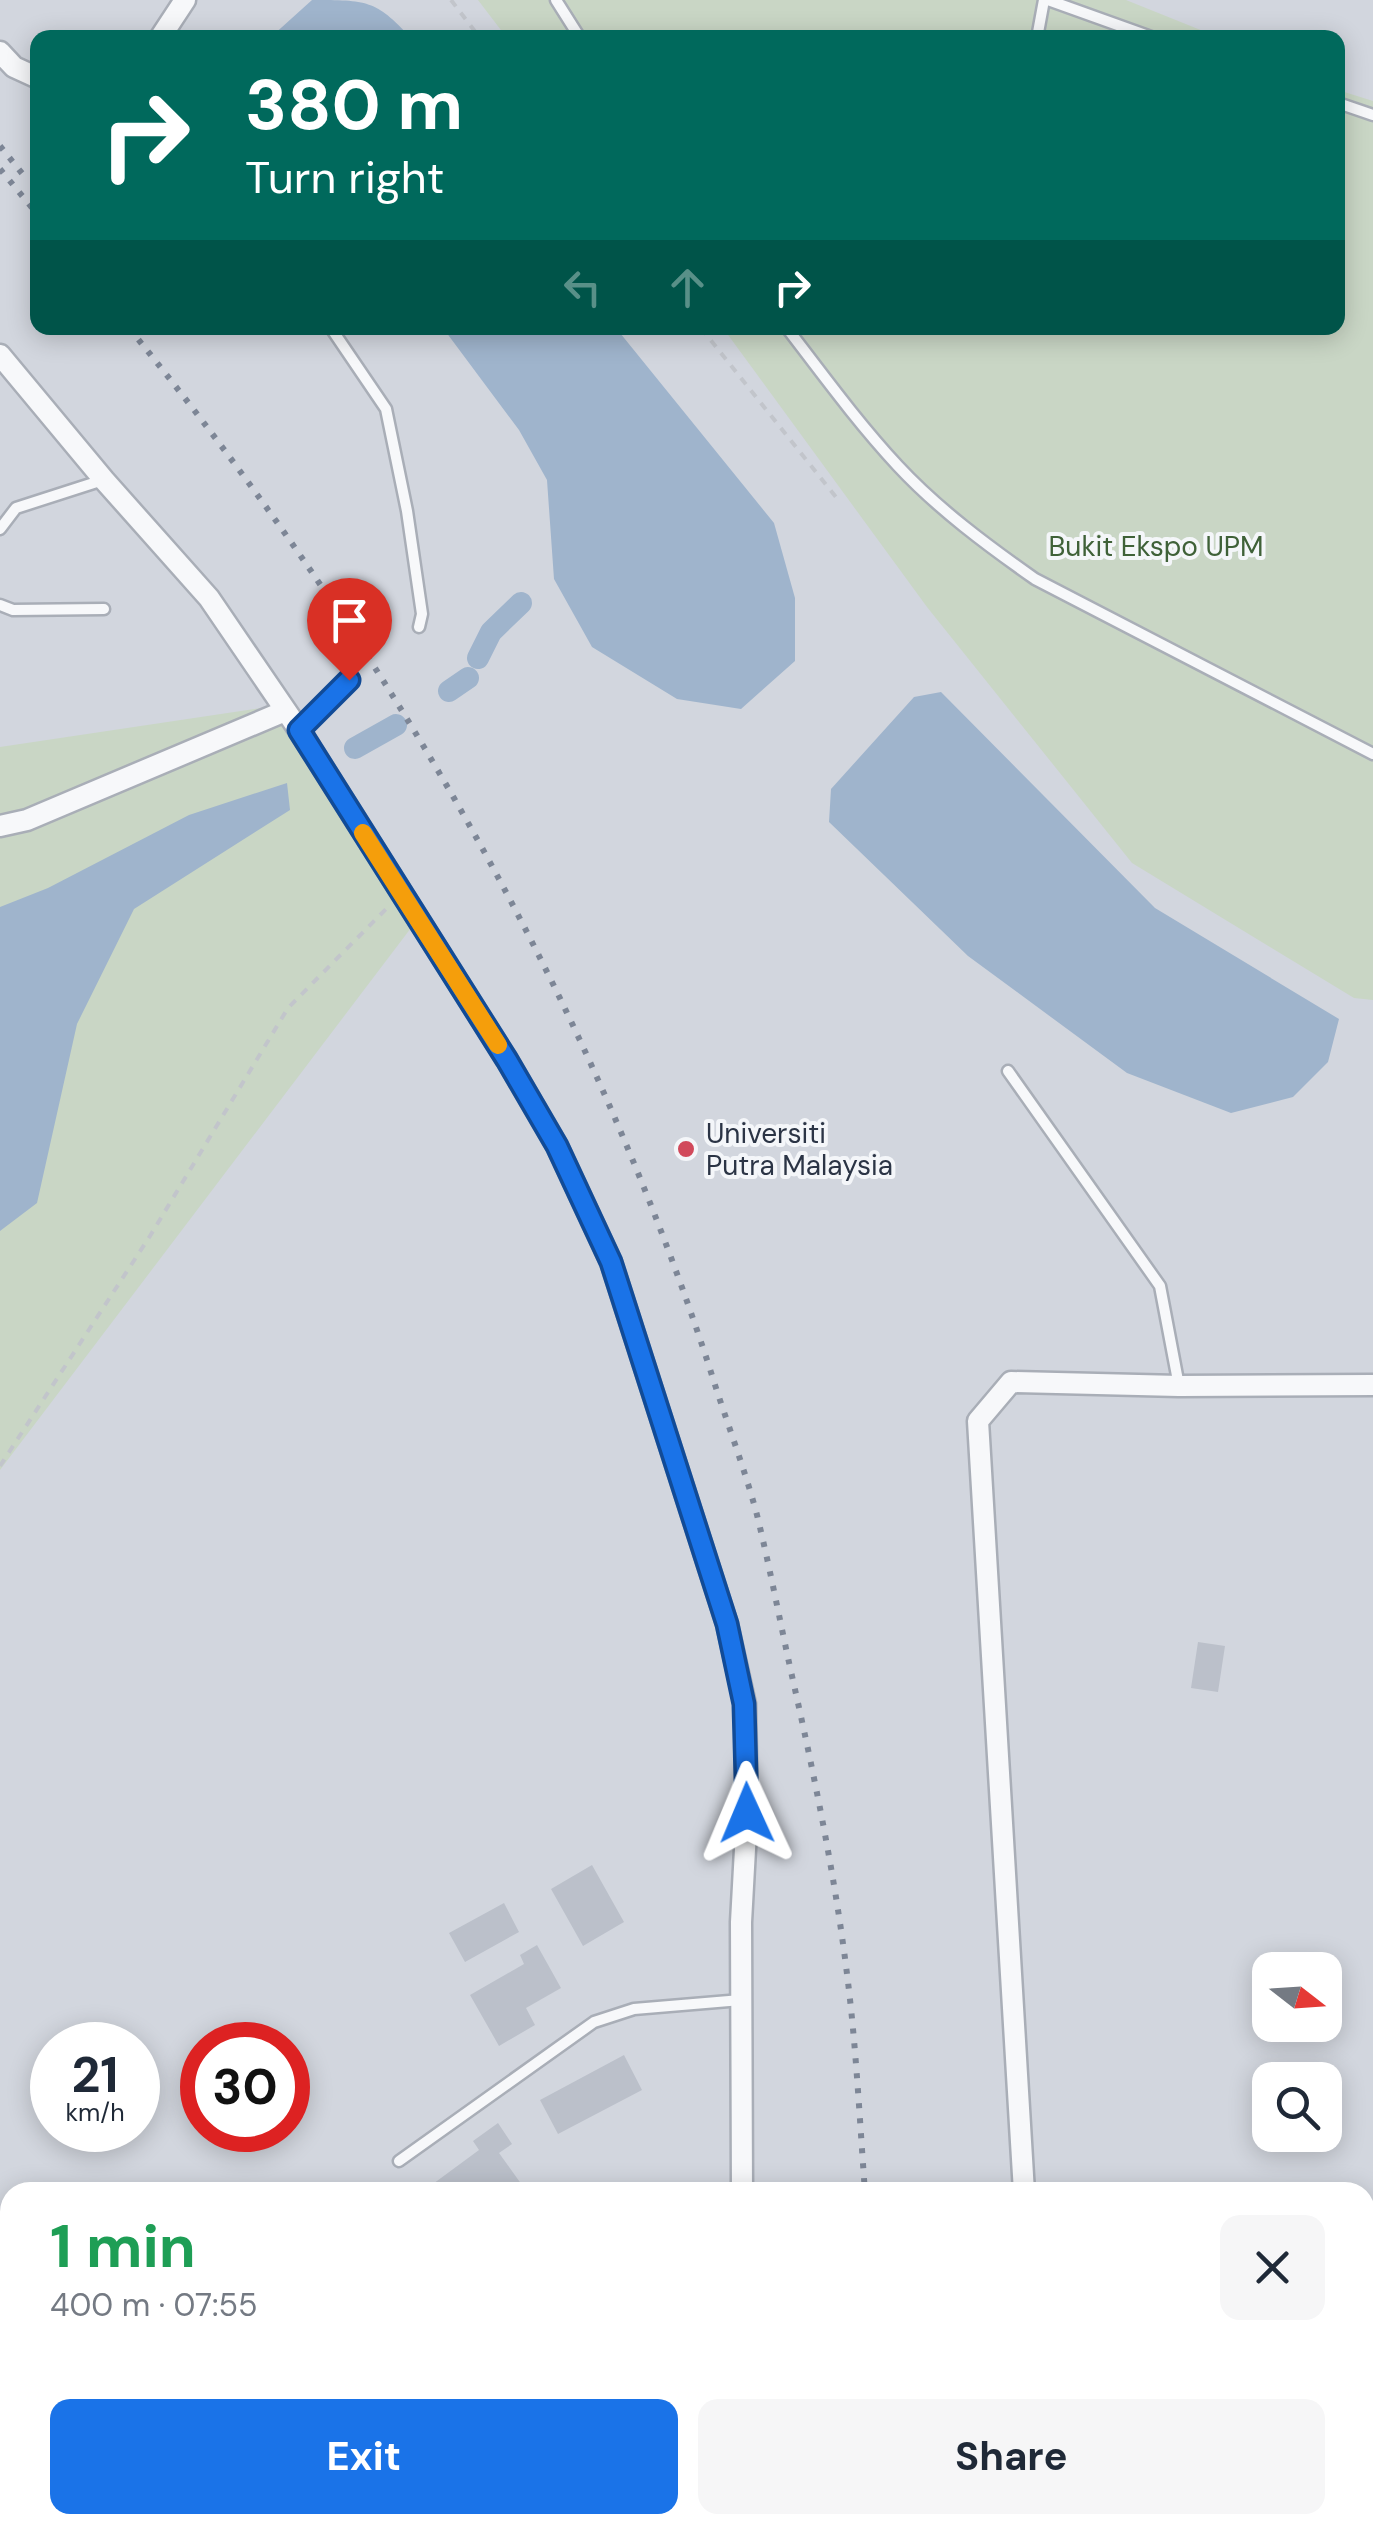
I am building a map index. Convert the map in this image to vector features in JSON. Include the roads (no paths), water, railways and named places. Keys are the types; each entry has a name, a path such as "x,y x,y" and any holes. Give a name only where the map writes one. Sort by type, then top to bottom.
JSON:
{"street":[{"path":"165,30 185,0"},
{"path":"0,52 14,67 30,74"},
{"path":"0,355 209,598 299,730 557,1146 611,1262 727,1624 744,1704 747,1813 741,1922 742,2182"},
{"path":"0,826 27,820 286,711"},
{"path":"1023,2182 978,1421 1011,1382 1373,1385"}],"lane":[{"path":"556,0 575,30"},
{"path":"1039,30 1046,0 1131,30"},
{"path":"1345,105 1373,115"},
{"path":"337,335 386,409 407,511 422,614 419,627"},
{"path":"793,335 846,407 901,470 994,550 1035,579 1373,754"},
{"path":"0,529 16,508 104,480"},
{"path":"0,605 13,610 104,609"},
{"path":"299,730 349,680"},
{"path":"1008,1072 1160,1286 1179,1386"},
{"path":"399,2161 594,2022 634,2010 742,2000"}],"water":[{"path":"312,0 369,5 403,30 279,30"},
{"path":"448,335 622,335 774,523 795,598 795,661 741,709 677,699 592,647 554,579 547,480 519,430"},
{"path":"941,692 1155,908 1339,1019 1328,1062 1293,1097 1231,1113 1127,1073 968,956 829,822 831,789 914,697"},
{"path":"287,783 290,810 134,909 77,1024 37,1203 0,1231 0,907 48,888 189,815"}],"waterway":[{"path":"478,658 491,632 521,603"},
{"path":"449,691 468,678"},
{"path":"355,748 396,725"}],"railway":[{"path":"0,146 25,177"},
{"path":"0,169 30,205"},
{"path":"134,335 309,568 391,693 468,822 538,954 602,1089 660,1228 752,1497 811,1763 848,1984 864,2182"}],"place":[{"name":"Universiti Putra Malaysia","path":"686,1149"}],"park label":[{"name":"Bukit Ekspo UPM","path":"1156,546"}]}
